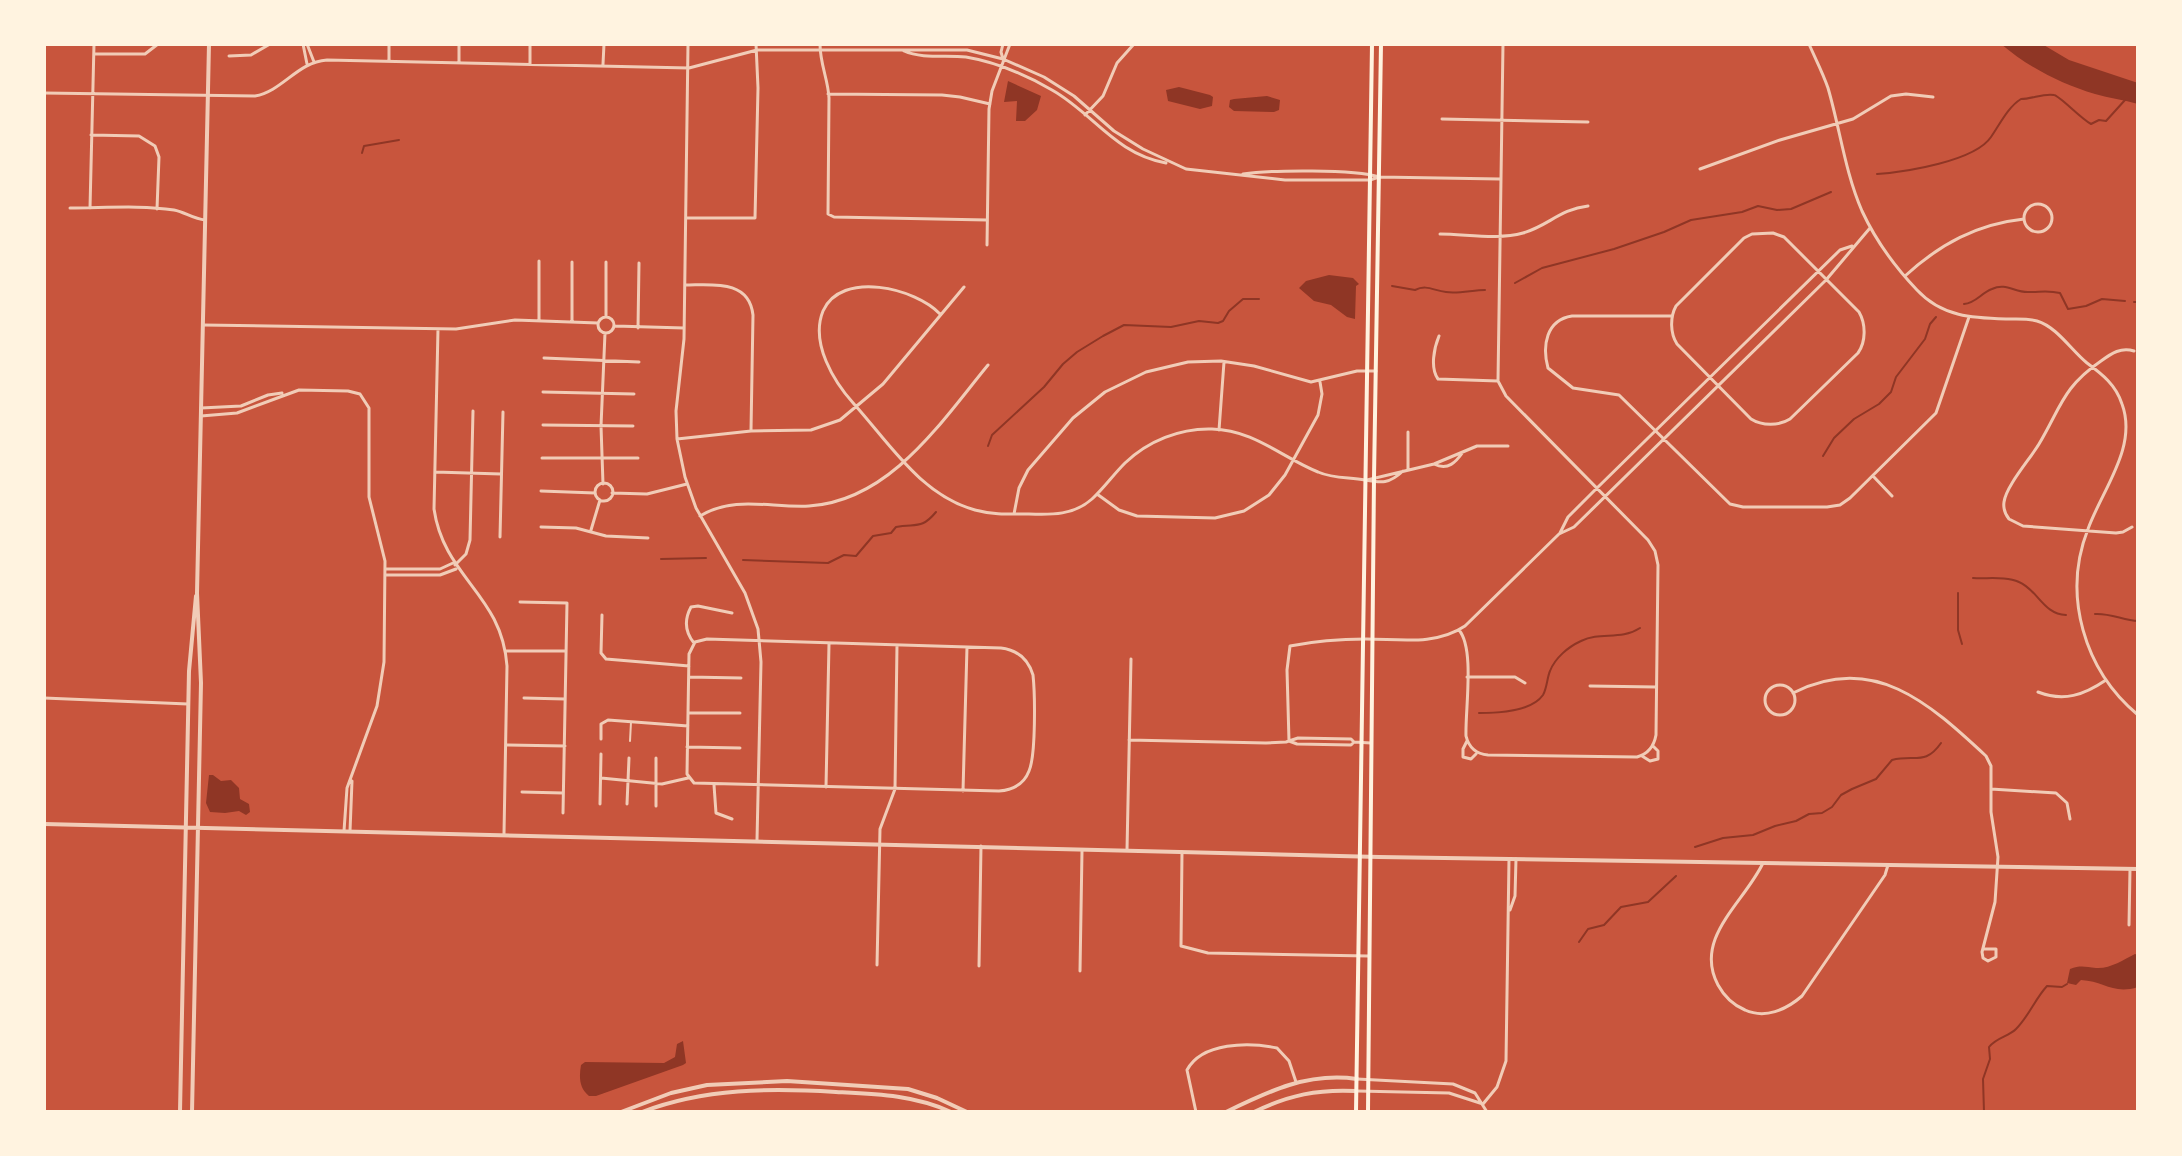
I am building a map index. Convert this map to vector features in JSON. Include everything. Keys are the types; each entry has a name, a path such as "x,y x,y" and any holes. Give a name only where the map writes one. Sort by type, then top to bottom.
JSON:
{"main road":[{"path":"1356,1112 1372,44"},
{"path":"1368,1112 1381,44"}],"street":[{"path":"90,208 94,44"},
{"path":"94,54 145,54 158,44"},
{"path":"180,1112 188,704 197,593 209,44"},
{"path":"229,56 254,54 270,44"},
{"path":"305,44 307,65"},
{"path":"305,44 314,62"},
{"path":"389,44 389,61"},
{"path":"459,44 459,62"},
{"path":"530,44 530,64"},
{"path":"603,66 604,44"},
{"path":"688,44 684,328 676,411 677,439 687,484 700,516 745,593 755,616 760,641 757,840"},
{"path":"686,218 755,218 756,44"},
{"path":"820,44 820,62 828,85 828,214 834,217 987,220"},
{"path":"904,44 904,51"},
{"path":"1003,44 1003,59"},
{"path":"987,245 990,104 1010,44"},
{"path":"1085,115 1107,89 1122,56 1134,44"},
{"path":"1467,741 1477,753 1488,755 1632,757 1642,756 1653,746 1656,735 1657,557 1648,540 1506,396 1498,381 1503,44"},
{"path":"1809,44 1827,86 1857,198 1871,227 1918,291 1935,305 1969,317 2037,321 2050,328 2116,390 2126,425 2122,448 2087,530 2077,577 2078,608 2089,649 2106,680 2138,715"},
{"path":"44,93 264,94 314,62 689,68 757,50 957,49 1003,59 1054,83 1114,131 1171,163"},
{"path":"904,51 963,57 1001,66 1055,91 1125,146 1158,161 1202,172 1285,180 1370,177 1500,179"},
{"path":"828,94 942,95 990,104"},
{"path":"1700,169 1766,144 1853,119 1891,96 1933,97"},
{"path":"1442,119 1588,122"},
{"path":"91,135 139,136 155,146 159,157 157,209"},
{"path":"1236,175 1259,172 1370,177"},
{"path":"2034,204 2046,206 2052,216 2049,227 2040,232 2029,229 2024,219 2025,212 2034,204"},
{"path":"1440,234 1524,233 1563,212 1588,206"},
{"path":"70,208 157,209 178,211 205,220"},
{"path":"1905,276 1961,236 1987,226 2024,219"},
{"path":"1559,534 1574,527 1826,280 1871,227"},
{"path":"1752,234 1781,235 1826,280 1863,320 1862,346 1847,364 1783,423 1755,421 1674,340 1672,316 1676,306 1744,238 1752,234"},
{"path":"1289,741 1288,648 1326,639 1432,639 1459,630 1559,534 1568,517 1597,488 1818,271 1840,250 1852,246"},
{"path":"539,261 539,320"},
{"path":"572,262 572,321"},
{"path":"606,262 606,317"},
{"path":"638,328 639,263"},
{"path":"685,285 734,287 744,293 751,304 751,431"},
{"path":"677,439 751,431 801,431 840,420 892,375 964,287"},
{"path":"940,314 920,298 904,291 852,289 840,293 829,302 822,314 823,350 831,372 857,408 904,461 934,491 976,510 1014,514 1068,512 1085,505 1126,461 1157,441 1190,431 1219,430 1248,436 1325,475 1374,481 1386,481 1406,470 1434,464 1441,467 1453,464 1464,451 1477,446 1508,446"},
{"path":"1672,316 1567,316 1558,320 1546,337 1546,363 1563,383 1577,390 1609,391 1619,395 1720,497 1736,506 1834,507 1850,498 1936,413 1969,317"},
{"path":"202,325 468,329 515,320 598,323 606,317"},
{"path":"598,323 600,330 611,332 615,326 613,319 606,317"},
{"path":"615,326 684,328"},
{"path":"438,329 436,521 442,543 455,565 497,620 506,651 504,834"},
{"path":"603,484 601,426 605,333"},
{"path":"1439,336 1435,345 1434,371 1438,379 1498,381"},
{"path":"2132,527 2116,533 2023,526 2012,522 2004,510 2007,493 2075,381 2092,366 2122,349 2134,351"},
{"path":"544,358 639,362"},
{"path":"1014,514 1019,488 1028,470 1073,418 1094,399 1118,384 1160,367 1188,362 1224,362 1254,366 1301,381 1320,382 1349,372 1376,371"},
{"path":"1219,430 1224,362"},
{"path":"700,516 735,503 783,506 833,502 868,488 904,461 942,424 988,365"},
{"path":"1097,494 1119,510 1137,516 1226,517 1253,507 1269,495 1294,459 1318,415 1322,394 1320,382"},
{"path":"201,408 241,406 268,395 299,390 348,391 360,394 366,401 370,420 369,497 385,568 382,681 352,781 347,831"},
{"path":"543,392 634,394"},
{"path":"201,416 246,411 286,393"},
{"path":"385,575 440,575 455,565 469,549 473,411"},
{"path":"500,537 503,412"},
{"path":"543,425 633,426"},
{"path":"1406,470 1408,432"},
{"path":"542,458 638,458"},
{"path":"435,472 501,474"},
{"path":"1873,476 1892,496"},
{"path":"595,493 603,484"},
{"path":"600,500 608,500 612,493 611,487 603,484"},
{"path":"612,493 647,494 687,484"},
{"path":"541,491 595,493"},
{"path":"595,493 600,500"},
{"path":"591,532 600,500"},
{"path":"541,527 576,528 606,536 648,538"},
{"path":"385,568 440,569 455,565"},
{"path":"192,1112 201,660 197,593"},
{"path":"520,602 567,603 563,813"},
{"path":"694,643 688,636 686,626 691,607 732,613"},
{"path":"602,615 601,653 606,659 689,666"},
{"path":"1459,630 1466,645 1467,741 1463,757 1471,759 1477,753"},
{"path":"601,778 657,783 688,778 700,784 714,785 1005,791 1017,786 1029,772 1034,682 1028,663 1014,650 703,639 690,649 688,778"},
{"path":"826,787 829,644"},
{"path":"877,965 879,844 882,822 895,789 897,645"},
{"path":"963,791 967,647"},
{"path":"506,651 566,651"},
{"path":"1127,850 1131,659"},
{"path":"689,677 741,678"},
{"path":"1467,677 1515,677 1525,683"},
{"path":"1793,693 1819,681 1853,677 1876,680 1902,689 1986,756 1991,766 1990,808 1998,867 1995,902 1983,949"},
{"path":"2038,692 2054,697 2071,697 2087,692 2106,680"},
{"path":"1783,685 1793,693 1795,704 1787,714 1774,714 1765,704 1765,695 1772,687 1783,685"},
{"path":"1590,686 1656,687"},
{"path":"44,698 188,704"},
{"path":"524,698 565,699"},
{"path":"688,713 740,713"},
{"path":"601,739 601,724 605,720 688,726"},
{"path":"1129,740 1289,741 1338,745 1371,743"},
{"path":"506,745 565,746"},
{"path":"1642,756 1650,761 1658,759 1658,751 1653,746"},
{"path":"687,747 740,748"},
{"path":"600,804 601,754"},
{"path":"627,804 629,758"},
{"path":"656,758 656,806"},
{"path":"714,785 716,813 732,819"},
{"path":"1991,789 2056,793 2067,803 2070,819"},
{"path":"522,792 564,793"},
{"path":"44,824 1182,852 2138,869"},
{"path":"979,966 981,846"},
{"path":"1080,971 1082,849"},
{"path":"1182,852 1181,946 1208,953 1368,956"},
{"path":"1483,1104 1497,1087 1506,1061 1509,859"},
{"path":"1509,914 1515,896 1516,859"},
{"path":"1763,863 1723,924 1710,952 1712,969 1722,992 1741,1009 1758,1014 1785,1009 1802,996 1885,875 1888,865"},
{"path":"2129,925 2130,869"},
{"path":"1196,1112 1187,1070 1193,1059 1206,1050 1227,1047 1277,1048 1289,1061 1296,1082"},
{"path":"1226,1112 1273,1089 1327,1078 1453,1084 1475,1093 1487,1112"},
{"path":"621,1112 671,1093 707,1085 797,1081 885,1086 921,1092 967,1112"},
{"path":"707,1085 708,1094"},
{"path":"642,1112 670,1101 708,1094 775,1090 875,1093 921,1100 951,1112"},
{"path":"1254,1112 1299,1094 1324,1090 1449,1093 1483,1104"}],"lane":[{"path":"630,741 631,721"}],"shaded area":[{"path":"2001,44 2042,44 2069,60 2138,83 2138,104 2095,94 2057,80"},
{"path":"1008,81 1041,96 1037,110 1025,121 1016,121 1017,101 1004,102"},
{"path":"1179,87 1210,95 1213,97 1212,106 1200,109 1168,101 1166,90"},
{"path":"1267,96 1280,100 1279,110 1234,111 1229,107 1230,100"},
{"path":"1329,275 1353,278 1359,284 1356,286 1355,319 1331,305 1314,301 1299,288 1306,281"},
{"path":"209,775 221,781 231,780 239,788 240,799 249,804 250,812 246,815 239,811 210,812 206,803"},
{"path":"2138,955 2138,987 2115,989 2081,980 2076,985 2067,983 2070,969 2106,967"},
{"path":"683,1041 686,1063 683,1065 596,1096 589,1096 582,1086 581,1065 585,1062 664,1063 675,1057 677,1044"}],"waterway":[{"path":"1877,174 1922,168 1971,153 1991,137 2008,111 2021,99 2054,95 2091,124 2106,121 2125,100"},
{"path":"362,153 364,146 399,140"},
{"path":"1515,283 1542,268 1614,249 1691,220 1742,212 1758,206 1791,209 1831,192"},
{"path":"1392,286 1451,292 1485,290"},
{"path":"1964,304 1997,287 2024,292 2060,293 2068,309 2102,299 2125,301"},
{"path":"988,446 992,435 1044,387 1063,364 1103,336 1124,325 1171,327 1199,321 1218,323 1243,299 1259,299"},
{"path":"1823,456 1834,438 1854,419 1879,404 1891,392 1896,377 1925,339 1936,317"},
{"path":"743,560 828,563 844,555 856,556 873,536 891,533 896,527 922,524 936,512"},
{"path":"661,559 706,558"},
{"path":"1973,578 2014,580 2031,590 2052,611 2066,615"},
{"path":"1958,593 1958,630 1962,644"},
{"path":"2095,614 2138,621"},
{"path":"1479,713 1495,713 1531,705 1543,695 1555,662 1571,646 1588,638 1625,634 1640,628"},
{"path":"1695,847 1723,838 1753,835 1809,814 1822,813 1832,807 1841,795 1876,779 1892,760 1925,757 1941,743"},
{"path":"1579,942 1588,929 1604,925 1621,907 1648,902 1676,876"},
{"path":"1984,1112 1983,1079 1990,1059 1989,1047 2016,1029 2047,986 2062,987 2067,984"}]}
